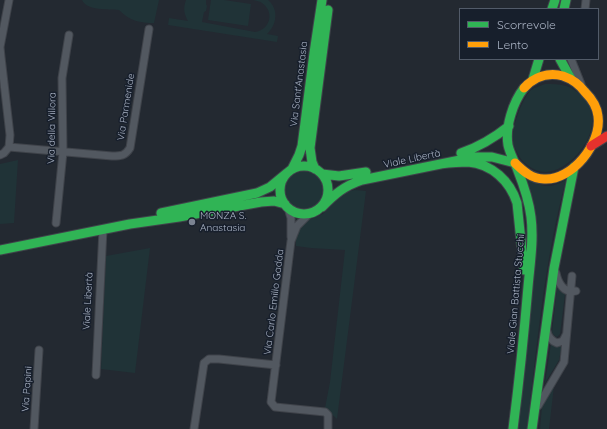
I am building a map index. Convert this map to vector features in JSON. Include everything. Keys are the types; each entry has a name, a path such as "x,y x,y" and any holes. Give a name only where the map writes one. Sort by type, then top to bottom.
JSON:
{"main road":[{"name":"Via Sant'Anastasia","path":"289,171 299,155 302,146 322,0"},
{"name":"Via Sant'Anastasia","path":"319,171 312,162 310,148 329,0"},
{"path":"534,79 539,60"},
{"name":"Viale Gian Battista Stucchi","path":"560,60 564,69 571,79"},
{"name":"Viale Gian Battista Stucchi","path":"513,429 527,303 532,224 528,196 509,150 509,126 512,110 521,90 534,79 552,74 564,76 576,82 589,96 598,115 598,130 596,137 592,146 584,157 567,173 559,177 545,180 526,174 515,162"},
{"path":"598,115 607,119"},
{"name":"Viale Libertà","path":"319,171 330,176 344,177 463,152 475,149 484,144 509,126"},
{"path":"592,146 607,136"},
{"name":"Viale Libertà","path":"322,207 338,190 356,182 463,159 484,156 515,162"},
{"path":"440,164 467,163 482,165 498,174 504,179 511,189 516,200 520,226 527,303"},
{"path":"0,250 130,224 179,217 266,201 274,201 286,206 292,211 309,214 322,207 327,199 327,182 319,171 310,166 298,167 289,171 270,186 257,193 161,213 130,224"},
{"path":"532,429 555,261 574,167"},
{"path":"286,206 281,197 280,189 282,180 289,171"}],"street":[{"path":"0,155 9,147 10,135 0,57 0,47 9,0"},
{"name":"Via Parmenide","path":"9,147 112,156 122,156 127,152 130,148 149,29"},
{"name":"Via della Villora","path":"56,223 63,152 62,78 69,35"},
{"path":"571,60 584,90"},
{"name":"Via Carlo Emilio Gadda","path":"286,206 291,218 291,241 271,402 275,407 325,412 328,415 328,429"},
{"name":"Via Carlo Emilio Gadda","path":"291,241 296,226 309,214"},
{"name":"Viale Libertà","path":"96,375 103,229"},
{"path":"555,261 557,278 560,285 565,290 573,291"},
{"path":"534,412 564,362 568,315 573,291 572,276"},
{"path":"568,315 574,307"},
{"path":"546,325 547,333 550,338 557,343 563,341 566,334"},
{"name":"Via Papini","path":"34,429 39,350"},
{"name":"Via Carlo Emilio Gadda","path":"194,429 204,363 209,359 276,365"}],"green space":[{"path":"82,0 159,0 154,23 144,23 127,17 119,10 93,8 85,4"},
{"path":"186,0 206,0 207,6 202,22 255,32 264,28 269,20 269,16 266,7 261,2 253,0 268,0 274,8 275,22 267,34 278,36 277,42 168,25 169,18 188,21 184,11"},
{"path":"211,0 224,0 251,4 248,26 208,20"},
{"path":"545,84 563,85 572,88 577,92 589,106 592,123 591,131 577,155 562,167 545,172 535,170 520,158 513,144 513,131 524,100 528,94 531,90"},
{"path":"18,160 14,223 0,224 0,164"},
{"path":"300,171 308,171 318,176 322,183 322,197 318,204 308,209 300,209 290,204 288,201 285,194 285,186 290,176 293,174"},
{"path":"527,180 546,186 551,186 566,180 558,211 547,272 527,429 517,429 533,285"},
{"path":"355,190 366,191 337,419 325,408 330,382 345,250 296,246 296,235 300,225 309,219 323,214 345,192"},
{"path":"150,248 135,373 101,369 106,256"},
{"path":"557,288 565,294 560,334 557,337 554,336 552,332"},
{"path":"551,344 555,346 562,345 559,360 545,383"},
{"path":"554,386 549,429 540,429 542,406"}],"traffic: fast":[{"path":"292,169 302,146 322,0"},
{"path":"552,8 555,0"},
{"path":"564,8 566,0"},
{"path":"315,169 312,162 310,148 328,10"},
{"path":"533,79 539,60"},
{"path":"561,60 571,79"},
{"path":"513,429 523,340 532,234 528,199 509,148 507,138 513,107 524,88"},
{"path":"461,153 486,142 509,126"},
{"path":"322,207 340,191 362,180 475,157 492,157 515,163"},
{"path":"440,164 465,162 477,163 492,170 505,181 517,203 524,270"},
{"path":"299,166 309,166 321,173 328,185 328,190 328,195 321,207 309,214 299,214 291,210 284,203 280,195 280,185 284,177 291,170 299,166"},
{"path":"532,429 554,268 574,167"},
{"path":"322,174 339,176 366,172"},
{"path":"161,213 257,193 270,187 287,173"},
{"path":"0,250 130,224 179,217 261,202 274,201 285,204"}],"traffic: slow":[{"path":"515,163 528,174 540,179 555,178 565,174 583,158 595,138 598,127 598,116 593,103 575,82 563,76 547,75 537,78 524,88"}],"traffic: jam":[{"path":"591,146 607,136"}],"place":[{"name":"MONZA S. Anastasia","path":"192,222"}]}
